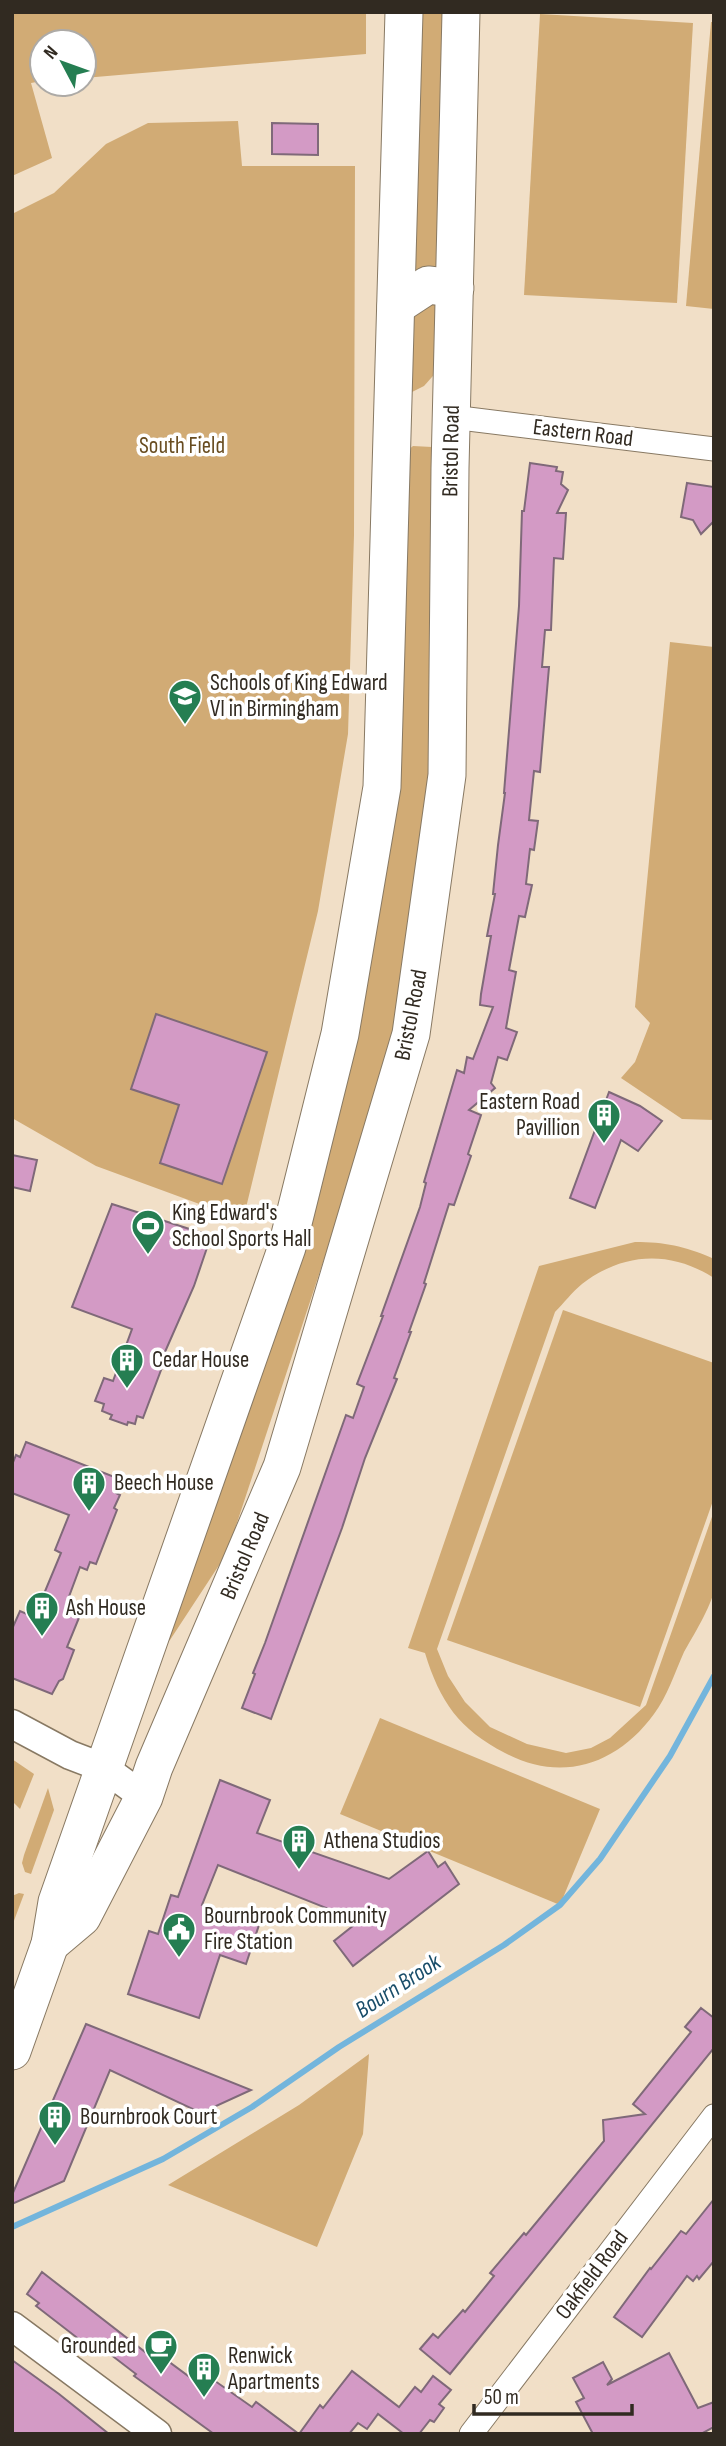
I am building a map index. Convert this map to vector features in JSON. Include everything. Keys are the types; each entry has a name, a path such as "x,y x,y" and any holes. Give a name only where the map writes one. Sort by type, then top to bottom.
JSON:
{"highway":[{"path":"12,2051 50,1944 57,1902 287,1247 340,1034 382,787 404,12"},
{"name":"Bristol Road","path":"50,1944 82,1917 144,1797 154,1767 282,1467 411,1034 447,775 461,12"},
{"path":"396,306 428,285 455,288"},
{"path":"393,416 452,417"},
{"path":"104,1768 126,1770 140,1761 183,1648 212,1589 250,1541"}],"street":[{"name":"Eastern Road","path":"452,417 714,449"},
{"path":"12,1724 70,1755 104,1768 144,1797"},
{"name":"Oakfield Road","path":"471,2434 714,2116"},
{"path":"12,2326 156,2434"}],"green space":[{"path":"12,12 366,12 366,54 98,77 98,28 28,28 28,98 35,98 52,158 12,176"},
{"path":"420,12 450,12 440,368 424,386 412,392"},
{"path":"540,14 693,23 677,303 524,295"},
{"path":"711,22 714,22 714,309 686,306"},
{"name":"South Field","path":"238,121 242,166 355,166 354,535 348,734 318,911 243,1220 96,1166 12,1118 12,214 54,193 106,144 148,123"},
{"path":"413,446 432,447 435,771 398,1035 227,1553 170,1640 161,1646 356,1039 407,451"},
{"path":"670,642 714,647 714,1120 682,1119 621,1078 635,1062 650,1023 635,1007"},
{"path":"635,1242 674,1246 712,1258 714,1278 698,1269 664,1259 630,1261 598,1273 582,1284 555,1312 437,1649 448,1676 465,1702 490,1727 527,1744 566,1753 591,1748 610,1738 646,1705 714,1511 714,1590 706,1613 684,1652 663,1700 639,1732 623,1746 587,1764 547,1767 505,1753 463,1724 437,1686 425,1653 408,1648 539,1266"},
{"path":"563,1310 714,1363 714,1498 640,1707 447,1640"},
{"path":"380,1718 600,1809 560,1905 340,1814"},
{"path":"12,1759 34,1774 20,1809 12,1801"},
{"path":"48,1788 54,1810 31,1874 25,1872 22,1863"},
{"path":"24,1894 12,1926 12,1896"},
{"path":"369,2054 363,2134 317,2247 168,2185 299,2105"}],"building":[{"path":"272,123 318,124 318,155 272,154"},
{"path":"530,463 557,467 556,471 563,472 561,484 568,490 557,513 566,513 563,559 554,558 551,630 545,630 542,667 549,667 540,772 534,771 529,820 538,821 534,850 530,849 526,884 532,885 525,917 519,916 509,970 516,972 506,1028 517,1032 507,1060 498,1057 491,1083 495,1088 469,1110 481,1115 468,1154 471,1156 454,1205 449,1204 411,1332 394,1378 397,1379 365,1458 271,1719 242,1708 346,1415 353,1418 364,1387 357,1384 420,1207 426,1183 424,1182 457,1070 464,1073 467,1057 473,1059 493,1007 480,1005 491,936 487,936 495,894 505,793 519,606 522,511"},
{"path":"687,483 714,487 714,521 701,534 693,520 681,517"},
{"path":"156,1014 267,1052 222,1184 160,1163 179,1105 131,1089"},
{"name":"Eastern Road Pavillion","path":"609,1092 640,1106 662,1121 638,1151 621,1140 595,1208 570,1198"},
{"path":"12,1155 37,1160 30,1191 12,1187"},
{"name":"King Edward's School Sports Hall","path":"112,1204 211,1236 194,1286 161,1361 164,1362 143,1418 137,1416 135,1424 128,1422 127,1425 110,1419 112,1415 102,1411 104,1404 95,1401 104,1378 113,1381 132,1329 72,1307"},
{"path":"26,1442 122,1480 116,1493 120,1495 114,1508 117,1510 96,1564 90,1562 87,1570 80,1567 67,1602 83,1608 67,1647 74,1650 63,1679 52,1694 12,1678 12,1629 20,1611 29,1615 35,1599 41,1601 61,1553 55,1550 69,1515 12,1493 12,1465 16,1455 20,1457"},
{"name":"Athena Studios","path":"220,1780 270,1800 257,1833 389,1879 428,1851 438,1867 445,1862 459,1884 353,1966 334,1941 359,1921 218,1865 202,1905 259,1925 246,1964 220,1955 199,2018 128,1994 149,1931 158,1934 171,1895 178,1897"},
{"path":"701,2008 714,2018 714,2048 450,2374 420,2349 433,2334 438,2338 463,2310 465,2312 494,2276 490,2273 524,2233 526,2235 604,2141 603,2120 645,2114 633,2104 691,2032 685,2027"},
{"name":"Bournbrook Court","path":"86,2024 251,2090 201,2113 110,2070 64,2181 12,2204 12,2195"},
{"path":"714,2199 714,2261 699,2279 697,2276 693,2281 687,2276 642,2337 614,2317 681,2231 686,2234"},
{"path":"42,2272 149,2355 153,2350 191,2378 198,2369 252,2407 256,2402 299,2434 214,2434 134,2376 136,2374 106,2351 104,2353 92,2344 89,2347 36,2306 39,2303 27,2294"},
{"path":"669,2353 698,2408 714,2402 714,2427 701,2434 593,2434 576,2402 584,2398 573,2378 603,2362 612,2379 607,2385"},
{"path":"12,2360 59,2394 109,2434 12,2434"},
{"path":"352,2371 399,2407 415,2387 421,2392 433,2376 451,2390 439,2404 444,2408 434,2422 430,2420 419,2434 404,2434 378,2414 367,2429 358,2423 349,2434 299,2434 320,2405 323,2408"}],"waterway":[{"name":"Bourn Brook","path":"12,2227 163,2159 252,2107 339,2047 504,1945 560,1905 600,1859 670,1756 714,1676"}],"place":[{"name":"Schools of King Edward VI in Birmingham","path":"185,726"},
{"name":"Eastern Road Pavillion","path":"604,1145"},
{"name":"King Edward's School Sports Hall","path":"148,1256"},
{"name":"Cedar House","path":"127,1390"},
{"name":"Beech House","path":"89,1513"},
{"name":"Ash House","path":"42,1638"},
{"name":"Athena Studios","path":"299,1871"},
{"name":"Bournbrook Community Fire Station","path":"179,1959"},
{"name":"Bournbrook Court","path":"55,2147"},
{"name":"Grounded","path":"161,2376"},
{"name":"Renwick Apartments","path":"204,2399"}]}
